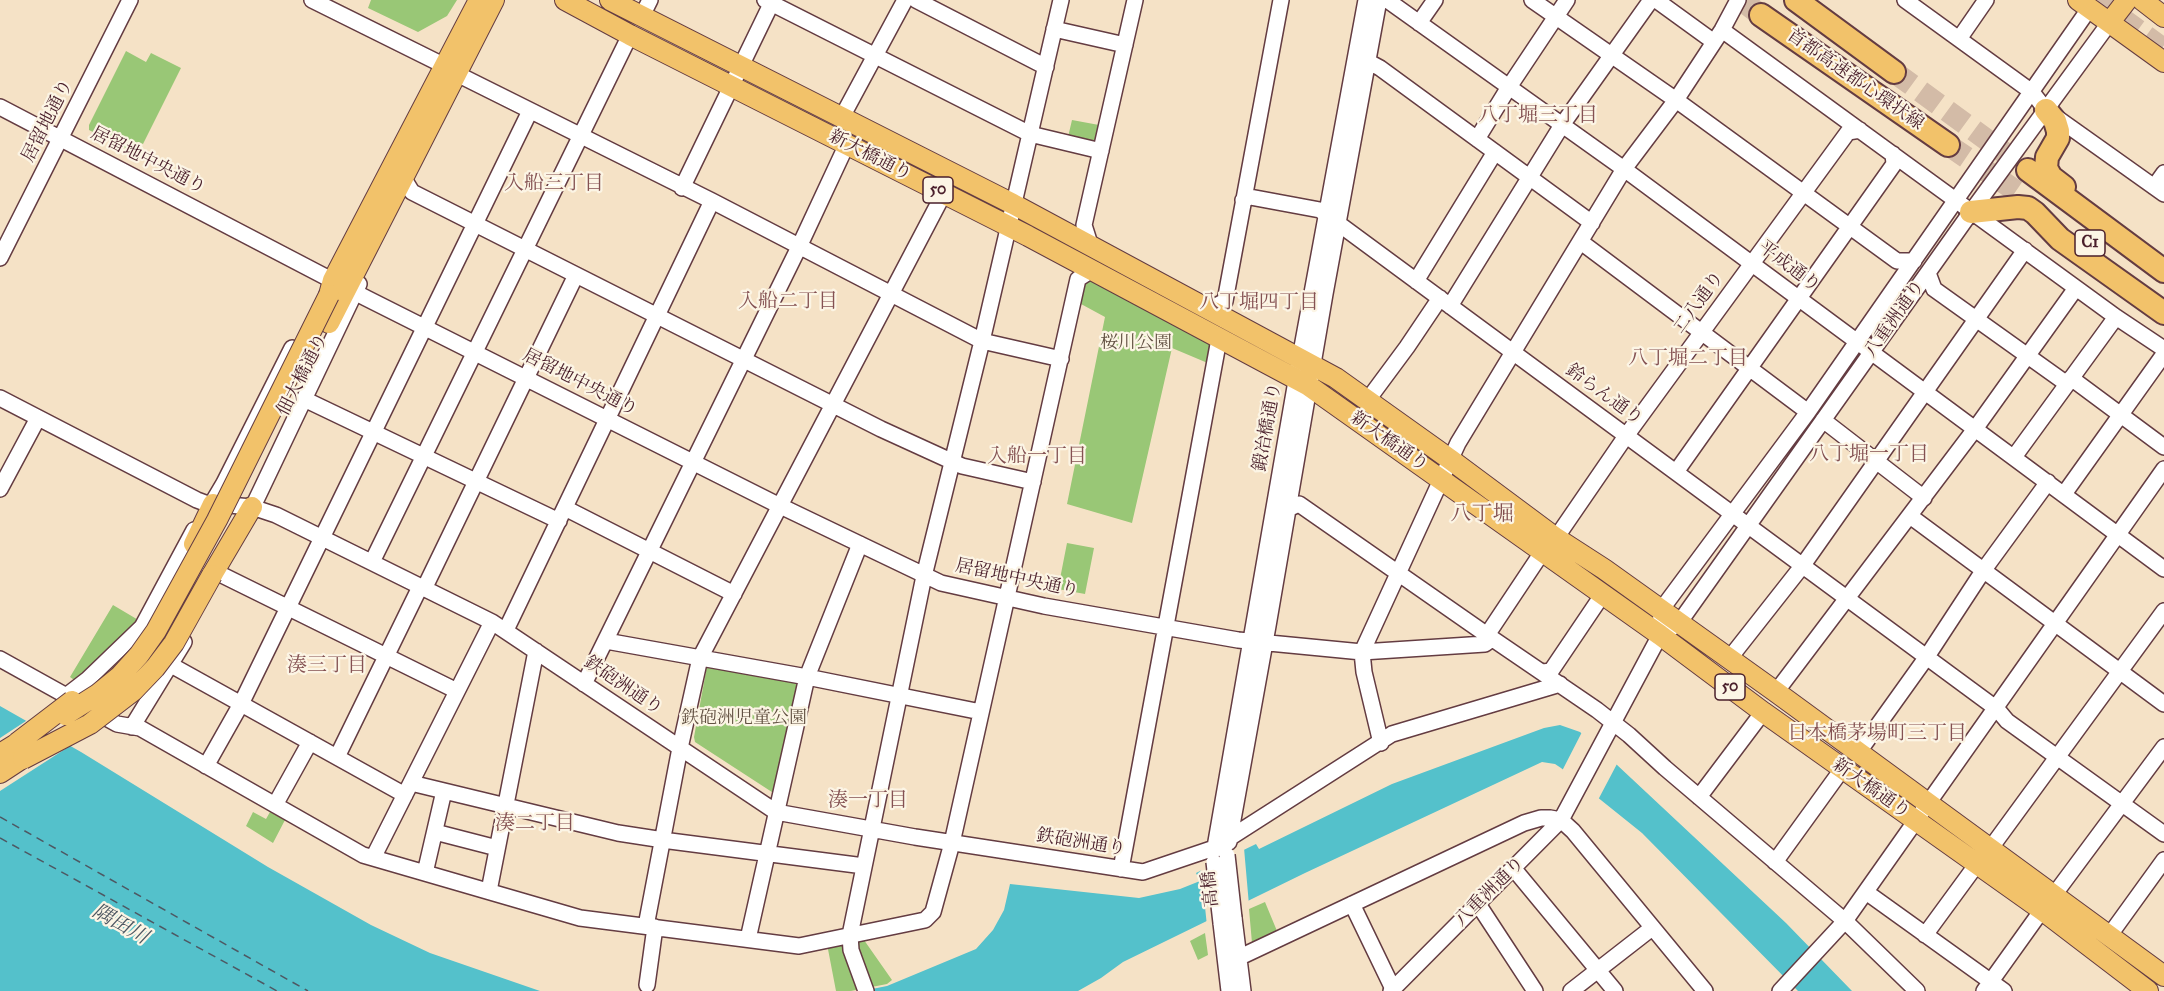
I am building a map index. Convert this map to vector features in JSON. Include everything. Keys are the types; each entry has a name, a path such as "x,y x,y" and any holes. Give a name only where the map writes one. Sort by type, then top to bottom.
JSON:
{"highway":[{"name":"首都高速都心環状線","path":"1796,0 1894,72"},
{"name":"首都高速都心環状線","path":"1765,11 1948,146"},
{"path":"2039,101 2055,121 2058,131 2058,138 2047,157 2046,168 2051,177 2065,187"},
{"name":"C1","path":"2028,170 2164,271"},
{"name":"C1","path":"2016,191 2164,295"},
{"path":"1964,206 2023,207 2031,210 2060,239 2164,313"},
{"path":"2091,206 2125,226 2164,255"}],"main road":[{"name":"佃大橋通り","path":"69,711 108,701 147,662 166,637 227,526 329,324 341,289 404,179 479,0"},
{"name":"佃大橋通り","path":"69,711 98,694 120,676 156,631 341,289 451,70 494,0"},
{"name":"新大橋通り","path":"565,0 1008,226 1303,383 1442,480 1661,610 1776,692 1990,849 2148,991"},
{"name":"新大橋通り","path":"610,0 646,8 741,68 1090,244 1336,378 1451,460 1603,594 1763,712 1977,864 2109,936 2164,976"},
{"name":"八重洲通り","path":"2110,22 2127,0"},
{"path":"2142,0 2164,17"},
{"path":"2088,3 2164,62"},
{"path":"0,773 20,751 102,678 140,638 184,563 213,504"},
{"path":"0,754 20,751 90,724 134,691 169,649 217,575 252,507"},
{"path":"20,751 69,711"}],"street":[{"name":"居留地通り","path":"0,258 130,0"},
{"path":"312,0 982,340 1061,359"},
{"path":"842,117 904,0"},
{"path":"916,0 1046,67"},
{"path":"865,988 851,950 850,935 924,576 982,340 1061,0"},
{"path":"1090,244 1084,225 1135,0"},
{"path":"1210,309 1225,302 1281,0"},
{"name":"鍛冶橋通り","path":"1218,855 1230,838 1258,641 1288,509 1306,362 1332,219 1366,0"},
{"name":"鍛冶橋通り","path":"1332,219 1379,0"},
{"name":"平成通り","path":"1387,0 1752,263 2164,569"},
{"path":"1419,23 1435,0"},
{"path":"1532,0 1676,100 1897,261 1914,261"},
{"path":"1477,139 1567,0"},
{"path":"1367,400 1445,302 1562,125 1651,0"},
{"path":"1656,0 1718,36 1860,130 2116,317 2164,349"},
{"path":"1381,743 1364,672 1362,652 1458,443 1624,170 1676,100 1718,36 1738,0"},
{"path":"1905,0 2159,191 2164,173"},
{"path":"1959,39 1986,0"},
{"path":"682,188 741,68 770,1 1030,134 1101,151"},
{"name":"八重洲通り","path":"1660,635 1679,623 1928,273 1964,206 2039,101 2088,3"},
{"name":"八重洲通り","path":"1393,990 1561,820 1660,635 1661,610 1808,412 1914,261 1964,206 2039,101 2110,22"},
{"path":"1054,29 1125,45"},
{"path":"372,562 630,35"},
{"path":"1367,61 1380,68 1592,223"},
{"name":"居留地中央通り","path":"0,107 62,138 341,289 424,326 780,506 941,583 1007,598 1167,628 1362,652 1485,644 1490,637"},
{"path":"206,766 241,704 530,111"},
{"name":"二八通り","path":"1490,637 1550,545 1626,436 1752,263 1848,132 1860,130"},
{"path":"584,684 800,247 847,144"},
{"path":"1416,281 1495,152"},
{"path":"1676,472 1894,164 1893,154"},
{"path":"404,179 412,192 880,429 962,466 1033,482"},
{"path":"647,985 650,927 663,840 700,658 944,194"},
{"name":"鈴らん通り","path":"1243,200 1251,198 1320,210 1803,565 1996,709 2007,721 2164,834"},
{"path":"373,858 457,691 499,626 562,514 712,201"},
{"path":"1581,242 1808,412"},
{"path":"1729,659 1803,565 2025,250"},
{"path":"0,659 69,711 140,728 363,855 580,918 799,946 925,920 933,912 952,843 1078,279 1092,270"},
{"path":"1928,273 1934,289 2028,357 2121,415 2164,447"},
{"path":"337,757 476,481 576,275"},
{"path":"1776,692 1924,498 2076,288"},
{"path":"69,711 88,679 142,627 200,520 213,504 321,291 341,289 304,399 252,507"},
{"path":"2014,457 2116,317"},
{"path":"1121,869 1219,339"},
{"path":"2064,494 2164,354"},
{"name":"鍛冶橋通り","path":"1218,855 1303,383"},
{"name":"鉄砲洲通り","path":"0,398 197,500 213,504 252,507 276,515 499,626 776,812 872,830 1136,872 1151,871 1218,855"},
{"path":"304,399 476,481 649,551 734,594"},
{"path":"0,489 38,418"},
{"path":"1823,420 1924,498"},
{"path":"1781,989 1845,921 2057,624 2164,469"},
{"path":"1857,753 1926,657 1983,571 2048,482"},
{"path":"1288,509 1299,504 1613,723 1845,921 1917,991"},
{"path":"1910,516 2164,704"},
{"path":"748,939 807,676 860,544"},
{"path":"132,727 171,665 217,575 457,691"},
{"path":"1543,672 1551,671 1603,594"},
{"path":"1990,849 2164,611"},
{"path":"606,641 807,676 981,712"},
{"path":"489,891 536,651"},
{"path":"171,665 337,757 408,789 444,791 618,832 663,840 864,866"},
{"path":"1230,838 1392,734 1560,684"},
{"path":"1699,797 1763,712"},
{"path":"275,805 310,742"},
{"path":"1988,986 2164,747"},
{"path":"1775,862 1842,768"},
{"path":"425,873 444,791"},
{"path":"1238,958 1524,823 1540,818 1561,820 1573,831 1705,991"},
{"path":"435,832 497,848"},
{"name":"高橋","path":"1218,855 1228,920"},
{"path":"2109,936 2164,860"},
{"path":"1925,934 1977,864"},
{"path":"1514,869 1615,991"},
{"path":"1866,892 1925,934 1988,986 2004,991"},
{"path":"1352,904 1393,990"},
{"path":"1478,904 1534,991"},
{"path":"1228,920 1238,958 1243,991"},
{"path":"1224,989 1228,920"},
{"path":"1571,991 1652,928"}],"green space":[{"path":"371,0 457,0 447,16 418,32 368,8"},
{"path":"126,51 146,62 151,53 181,68 143,144 138,142 127,149 89,130 89,125"},
{"path":"1072,120 1099,125 1096,142 1068,137"},
{"name":"桜川公園","path":"1089,278 1214,341 1210,364 1172,348 1132,523 1067,504 1105,317 1081,304 1085,280"},
{"path":"1067,543 1094,548 1085,594 1058,589"},
{"path":"113,605 140,621 77,682 70,677"},
{"name":"鉄砲洲児童公園","path":"707,666 800,681 775,794 695,742"},
{"path":"253,812 266,819 270,812 285,820 273,843 246,826"},
{"path":"1265,902 1277,931 1252,943 1249,909"},
{"path":"1205,933 1208,955 1198,960 1190,941"},
{"path":"864,940 892,980 887,984 851,991 836,991 827,944"}],"water":[{"name":"隅田川","path":"0,706 81,752 268,867 371,925 430,953 540,991 0,991"},
{"path":"1560,725 1580,732 1616,764 1786,923 1852,991 1798,991 1642,833 1561,768 1555,764 1542,762 1305,873 1123,962 1078,991 862,991 887,986 976,949 993,930 1004,910 1010,884 1139,898 1180,889 1200,881 1196,873 1256,844 1259,849 1392,784 1544,728"}],"pier":[{"path":"29,719 73,744 0,791 0,738"},
{"path":"1582,732 1618,762 1598,800 1562,771"},
{"path":"1244,848 1249,905 1207,926 1201,869"}],"ferry route":[{"path":"0,817 308,991"},
{"path":"0,838 277,991"}],"tunnel":[{"path":"1741,0 1761,15"},
{"path":"2098,0 2164,48"},
{"path":"1894,72 2028,170"},
{"path":"1948,145 2016,191"}],"district":[{"name":"八丁堀三丁目","path":"1538,116"},
{"name":"入船三丁目","path":"554,184"},
{"name":"入船二丁目","path":"788,302"},
{"name":"八丁堀四丁目","path":"1259,303"},
{"name":"八丁堀二丁目","path":"1688,359"},
{"name":"八丁堀一丁目","path":"1869,455"},
{"name":"入船一丁目","path":"1037,457"},
{"name":"八丁堀","path":"1482,515"},
{"name":"湊三丁目","path":"327,666"},
{"name":"日本橋茅場町三丁目","path":"1877,734"},
{"name":"湊一丁目","path":"868,801"},
{"name":"湊二丁目","path":"535,824"}]}
